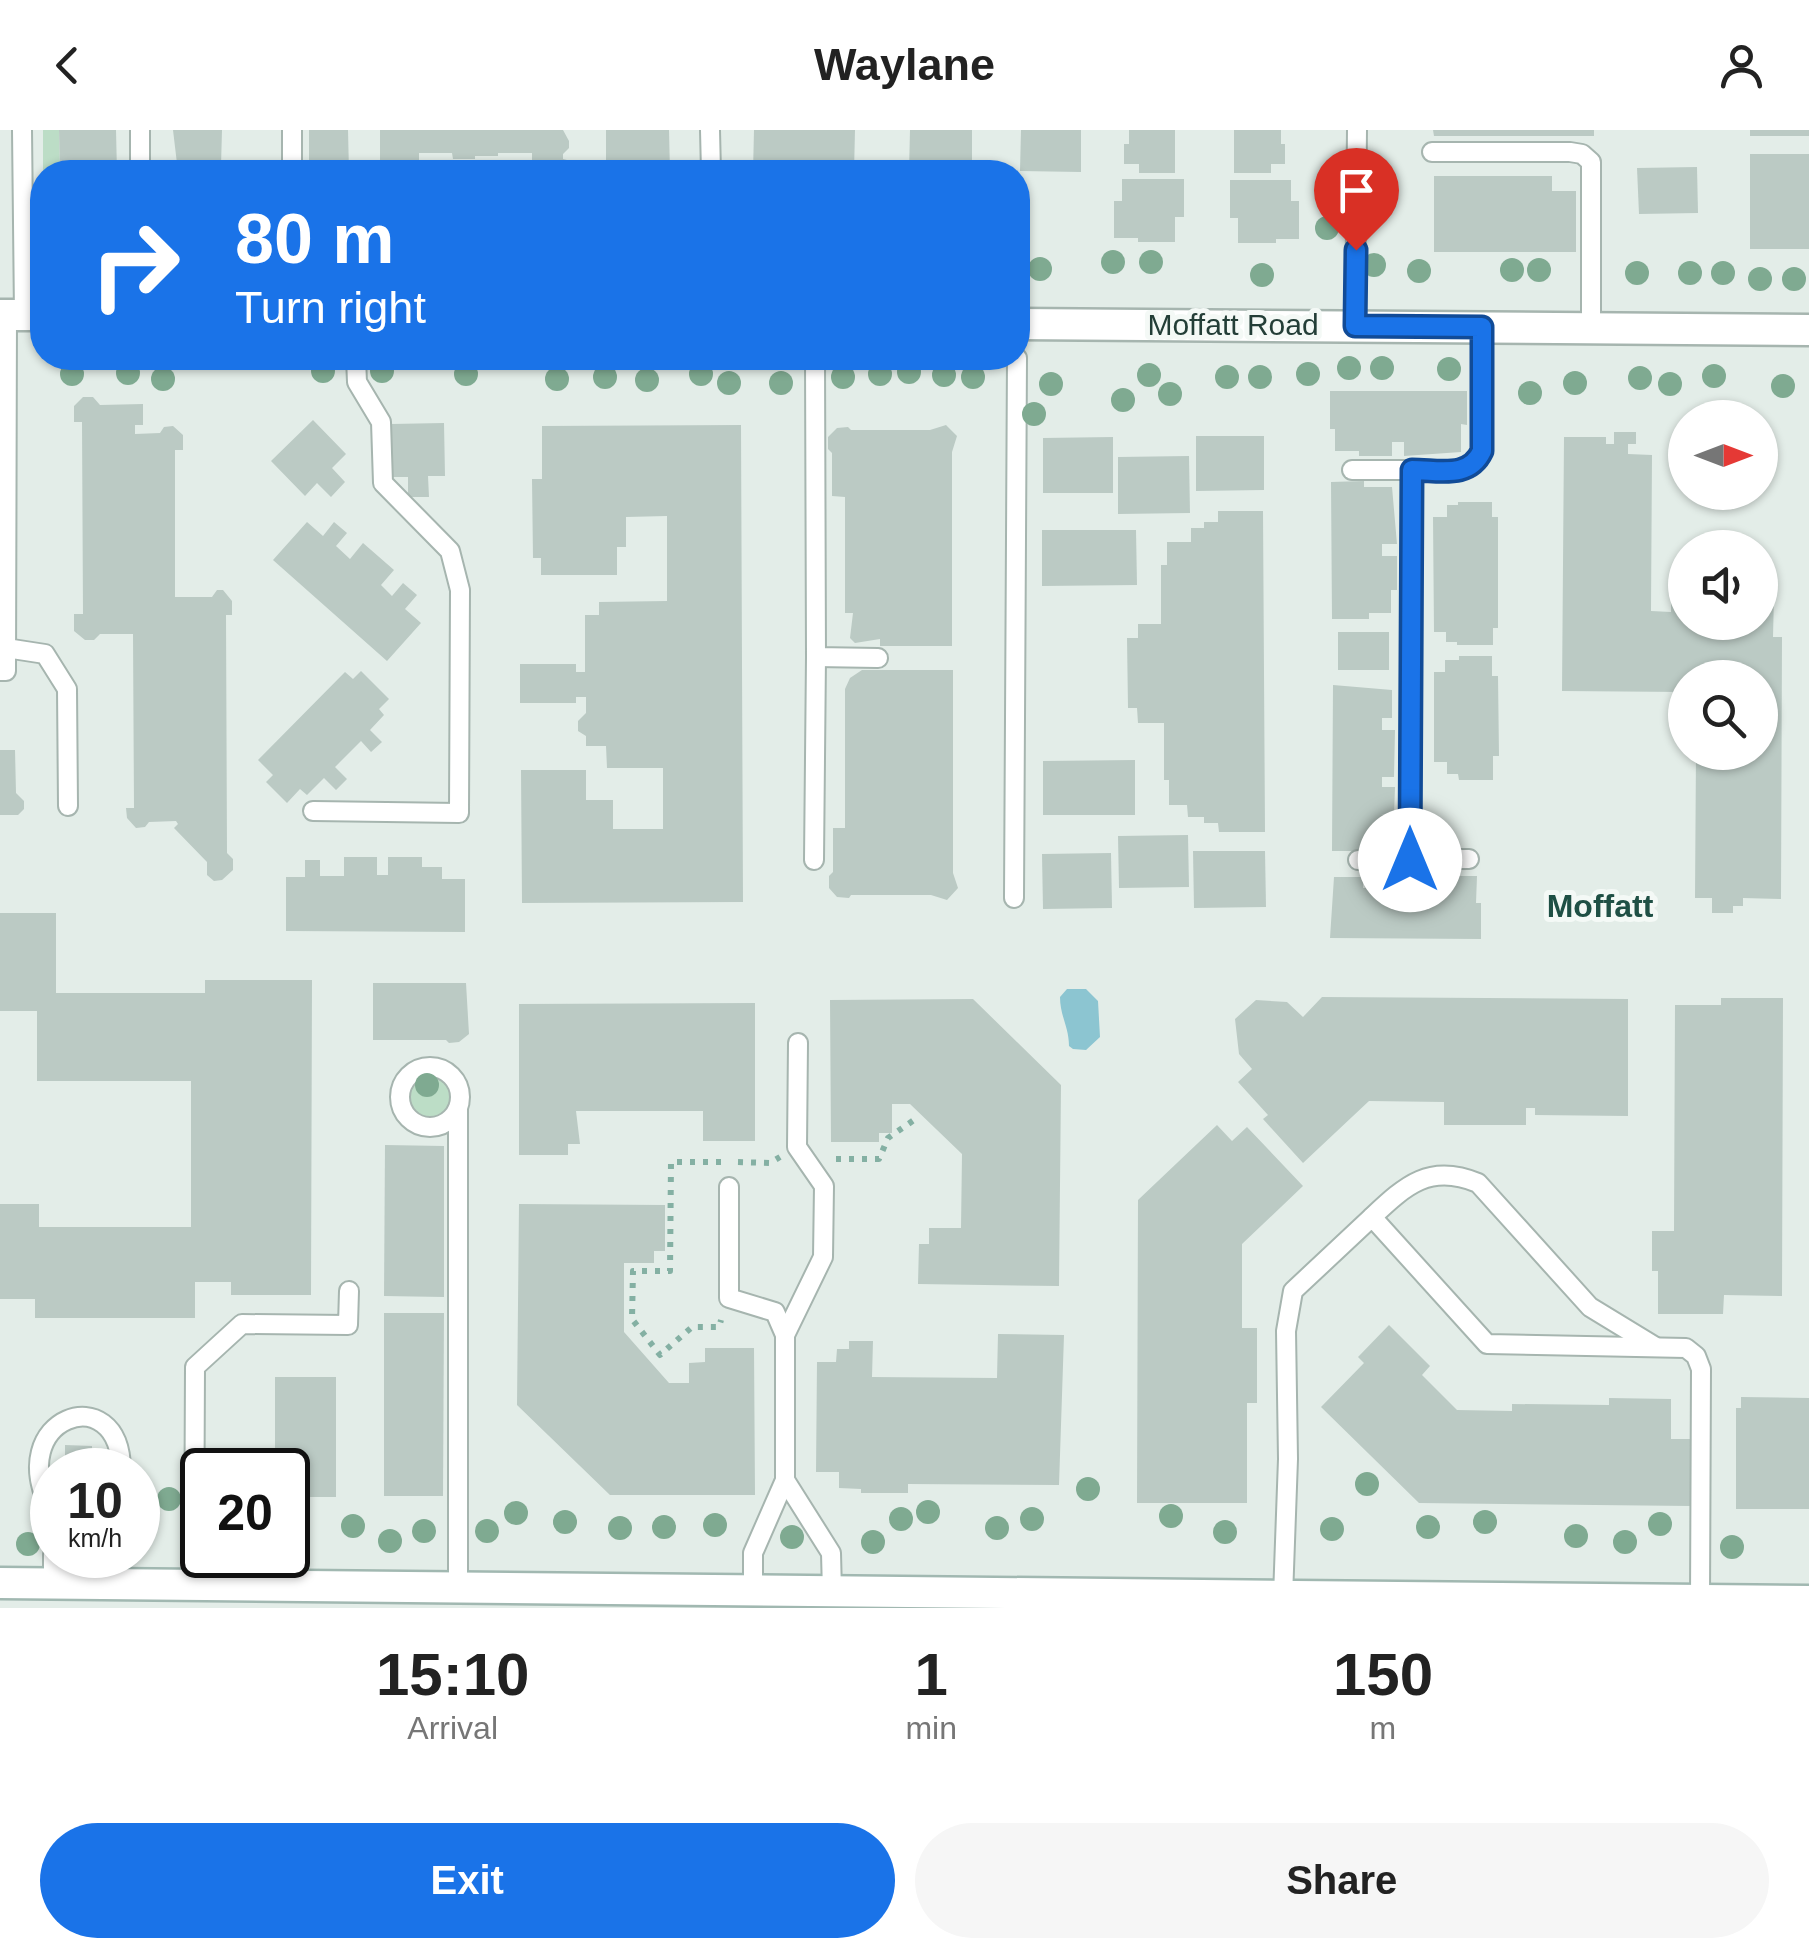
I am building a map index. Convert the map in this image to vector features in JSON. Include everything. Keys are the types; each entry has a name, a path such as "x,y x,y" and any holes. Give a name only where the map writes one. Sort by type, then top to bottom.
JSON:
{"street":[{"name":"Moffatt Road","path":"1030,324 1809,330"},
{"path":"0,1582 30,1575"},
{"path":"150,1578 236,1597 458,1589 832,1592 943,1601 1198,1602 1283,1597 1794,1603"}],"lane":[{"path":"0,671 6,671 3,585 18,315 22,130"},
{"path":"140,130 140,160"},
{"path":"292,130 292,160"},
{"path":"710,130 711,160"},
{"path":"1355,326 1357,130"},
{"path":"1432,152 1570,152 1582,154 1591,162 1592,328"},
{"path":"1352,470 1465,470 1476,465 1482,451 1482,327"},
{"path":"314,811 460,813 460,590 450,551 383,483 381,422 357,382 356,370"},
{"path":"814,860 815,370"},
{"path":"1014,898 1017,370"},
{"path":"1410,860 1412,470"},
{"path":"6,648 45,654 67,689 68,806"},
{"path":"816,657 878,658"},
{"path":"1358,860 1469,859"},
{"path":"752,1591 753,1552 785,1480 786,1335 823,1257 824,1186 798,1147 798,1043"},
{"path":"458,1109 458,1589"},
{"path":"1283,1597 1288,1460 1286,1330 1293,1291 1403,1188 1435,1175 1457,1174 1478,1183 1590,1307 1655,1346"},
{"path":"729,1187 729,1298 775,1312 786,1335"},
{"path":"1372,1217 1488,1344 1655,1346 1686,1348 1696,1356 1701,1368 1700,1600"},
{"path":"194,1586 195,1368 242,1324 348,1325 349,1291"},
{"path":"42,1448 47,1434 61,1422 79,1416 100,1421 112,1432 120,1448"},
{"path":"785,1480 832,1553 832,1592"}],"path":[{"path":"729,1298 719,1327 692,1327 660,1356 632,1319 633,1271 670,1271 671,1162 770,1162 817,1140 836,1159 879,1159 888,1138 914,1120"}],"green space":[{"path":"43,130 59,130 60,160 43,160"},
{"path":"430,1075 446,1081 452,1097 446,1113 430,1119 414,1113 408,1097 414,1081"}],"water":[{"path":"1067,989 1086,989 1098,1001 1100,1037 1086,1050 1069,1046 1060,997"}],"building":[{"path":"59,130 116,130 117,160 60,160"},
{"path":"173,130 222,130 221,160 177,160"},
{"path":"309,130 348,130 349,160 309,160"},
{"path":"380,130 563,130 569,141 563,154 567,160 532,160 532,153 453,159 452,153 419,153 419,160 380,160"},
{"path":"606,130 669,130 670,160 606,160"},
{"path":"754,130 855,130 854,160 753,160"},
{"path":"910,130 972,130 972,160 909,160"},
{"path":"1021,130 1081,130 1081,172 1030,171 1030,160 1020,160"},
{"path":"1129,130 1175,130 1175,173 1139,173 1139,164 1124,164"},
{"path":"1234,130 1281,130 1285,164 1271,164 1271,173 1234,173"},
{"path":"1433,130 1594,130 1594,136 1434,136"},
{"path":"1750,130 1809,130 1809,136 1750,136"},
{"path":"1750,154 1809,154 1809,249 1750,249"},
{"path":"1697,167 1698,213 1639,214 1637,168"},
{"path":"1434,176 1552,176 1552,191 1576,191 1576,252 1434,252"},
{"path":"1122,179 1184,179 1184,217 1175,217 1175,242 1114,238 1114,201 1122,201"},
{"path":"1230,180 1291,180 1291,201 1299,201 1299,239 1238,243 1238,218 1230,218"},
{"path":"1330,391 1467,391 1467,425 1461,424 1461,452 1404,456 1404,442 1392,442 1392,456 1335,451 1335,429 1330,429"},
{"path":"83,397 93,397 100,405 143,404 143,425 135,425 135,434 160,433 164,427 173,426 183,435 183,450 175,450 175,597 212,597 217,590 223,590 232,601 232,615 226,615 227,853 233,859 233,870 222,880 214,881 207,875 207,862 174,828 176,821 149,822 136,828 127,818 126,808 134,808 133,634 100,634 94,640 85,640 74,631 74,614 83,614 82,422 74,422 74,406"},
{"path":"313,420 346,454 332,468 345,482 331,497 317,483 305,496 271,461"},
{"path":"444,423 445,476 428,476 429,497 408,497 408,477 392,477 391,424"},
{"path":"741,425 743,902 522,903 521,770 586,770 586,800 613,800 613,829 663,829 663,768 607,768 606,746 586,746 586,736 578,731 578,721 586,713 586,697 576,697 576,703 520,703 520,664 576,664 576,672 585,672 585,615 599,615 599,602 667,601 667,516 626,517 626,547 617,547 617,575 541,575 541,558 533,558 532,479 542,479 542,426"},
{"path":"946,425 957,436 952,452 952,646 880,646 880,639 855,643 850,638 853,613 845,613 845,497 832,496 828,437 837,428 930,430"},
{"path":"1614,432 1636,432 1636,444 1628,444 1628,454 1652,455 1651,611 1668,612 1668,640 1782,637 1781,899 1743,898 1743,906 1733,906 1733,913 1712,913 1712,898 1695,898 1696,770 1778,770 1778,660 1668,660 1668,692 1562,691 1564,437 1606,437 1606,444 1614,444"},
{"path":"1196,436 1264,436 1264,490 1196,491"},
{"path":"1113,437 1113,493 1043,493 1043,438"},
{"path":"1189,456 1190,513 1118,514 1118,457"},
{"path":"1364,481 1364,487 1392,487 1397,544 1382,544 1382,556 1397,556 1397,590 1391,590 1391,613 1369,613 1369,619 1332,619 1331,482"},
{"path":"1492,502 1492,517 1498,517 1498,628 1493,628 1493,645 1457,645 1446,642 1446,632 1434,632 1433,517 1447,517 1447,505"},
{"path":"1218,511 1263,511 1265,832 1219,832 1218,823 1204,823 1204,817 1188,817 1187,805 1169,805 1169,780 1164,780 1164,723 1138,723 1137,708 1128,708 1127,638 1138,638 1138,624 1161,624 1161,565 1167,565 1167,542 1191,542 1191,528 1204,528 1204,522 1218,522"},
{"path":"307,522 323,536 334,522 347,533 336,546 350,559 363,543 394,570 381,585 392,596 403,583 417,595 405,609 421,623 387,661 273,560"},
{"path":"1042,530 1136,530 1137,585 1042,586"},
{"path":"1338,632 1389,632 1389,670 1338,670"},
{"path":"1459,656 1492,656 1492,676 1498,676 1499,756 1493,756 1493,780 1459,780 1458,774 1447,774 1447,762 1434,762 1434,672 1445,672 1445,660 1459,660"},
{"path":"862,670 953,670 953,873 958,888 947,900 931,895 837,897 829,888 833,828 845,828 845,689 850,678"},
{"path":"361,671 389,699 379,709 384,715 370,730 382,742 371,752 361,741 335,767 347,779 336,790 324,778 307,795 300,789 287,803 266,782 273,775 258,760 345,672 353,679"},
{"path":"1333,685 1392,690 1392,718 1382,718 1382,730 1395,730 1394,777 1382,777 1382,787 1395,787 1394,814 1381,814 1391,816 1391,847 1332,851"},
{"path":"0,750 15,750 16,793 24,801 24,809 18,815 0,815"},
{"path":"1135,760 1135,815 1043,815 1043,761"},
{"path":"1188,835 1189,887 1119,888 1118,836"},
{"path":"1193,851 1265,851 1266,907 1194,908"},
{"path":"1111,853 1112,908 1043,909 1042,854"},
{"path":"344,857 377,857 377,875 388,875 388,857 422,857 422,867 442,867 442,879 465,879 465,932 286,931 286,877 305,877 305,860 320,860 320,876 344,876"},
{"path":"1449,876 1477,876 1481,939 1330,938 1334,877 1363,877 1363,888 1377,888 1377,877 1402,877 1402,888 1409,888 1409,877 1435,877 1435,888 1449,888"},
{"path":"0,913 56,913 56,993 205,993 205,980 312,980 311,1295 231,1295 231,1282 195,1282 195,1318 35,1318 35,1299 0,1299 0,1204 39,1204 39,1227 191,1227 191,1081 37,1081 37,1011 0,1011"},
{"path":"373,983 466,983 469,1034 459,1042 449,1043 373,1040"},
{"path":"1322,997 1628,999 1628,1116 1535,1115 1535,1108 1526,1108 1526,1125 1444,1125 1444,1102 1369,1101 1303,1163 1263,1119 1268,1115 1238,1082 1252,1069 1239,1054 1235,1019 1256,1000 1287,1002 1303,1017"},
{"path":"1721,998 1783,998 1782,1296 1724,1295 1723,1314 1658,1314 1658,1271 1652,1271 1652,1231 1674,1231 1675,1005 1721,1005"},
{"path":"973,999 1061,1085 1059,1286 918,1284 919,1244 929,1244 929,1228 961,1228 962,1154 910,1104 892,1104 892,1133 879,1133 879,1142 831,1142 830,1000"},
{"path":"755,1003 755,1141 703,1141 703,1111 576,1111 580,1144 568,1144 568,1155 519,1155 519,1004"},
{"path":"1217,1125 1232,1141 1247,1127 1303,1186 1242,1244 1242,1328 1257,1328 1257,1403 1247,1403 1247,1503 1137,1503 1138,1200"},
{"path":"385,1145 444,1146 444,1297 384,1296"},
{"path":"519,1204 665,1205 665,1251 654,1251 654,1263 624,1263 624,1332 669,1383 689,1383 689,1363 705,1362 705,1348 754,1348 755,1495 610,1495 517,1405"},
{"path":"384,1313 444,1313 443,1496 384,1496"},
{"path":"1389,1325 1430,1366 1422,1375 1457,1410 1512,1411 1512,1404 1609,1405 1609,1398 1671,1399 1671,1439 1691,1439 1691,1506 1419,1503 1321,1407 1364,1363 1358,1357"},
{"path":"998,1334 1064,1335 1059,1485 908,1484 908,1493 861,1493 861,1489 839,1488 839,1472 816,1472 817,1362 836,1362 837,1349 849,1349 849,1341 873,1341 872,1377 997,1378"},
{"path":"275,1377 336,1377 336,1497 310,1497 310,1448 275,1448"},
{"path":"1741,1397 1809,1398 1809,1509 1736,1509 1736,1408 1741,1408"},
{"path":"65,1445 92,1446 92,1448"}],"district":[{"name":"Moffatt","path":"1600,906"}],"route":[{"path":"1356,250 1355,326 1482,327 1482,451 1476,465 1465,470 1412,470 1410,860"}]}
